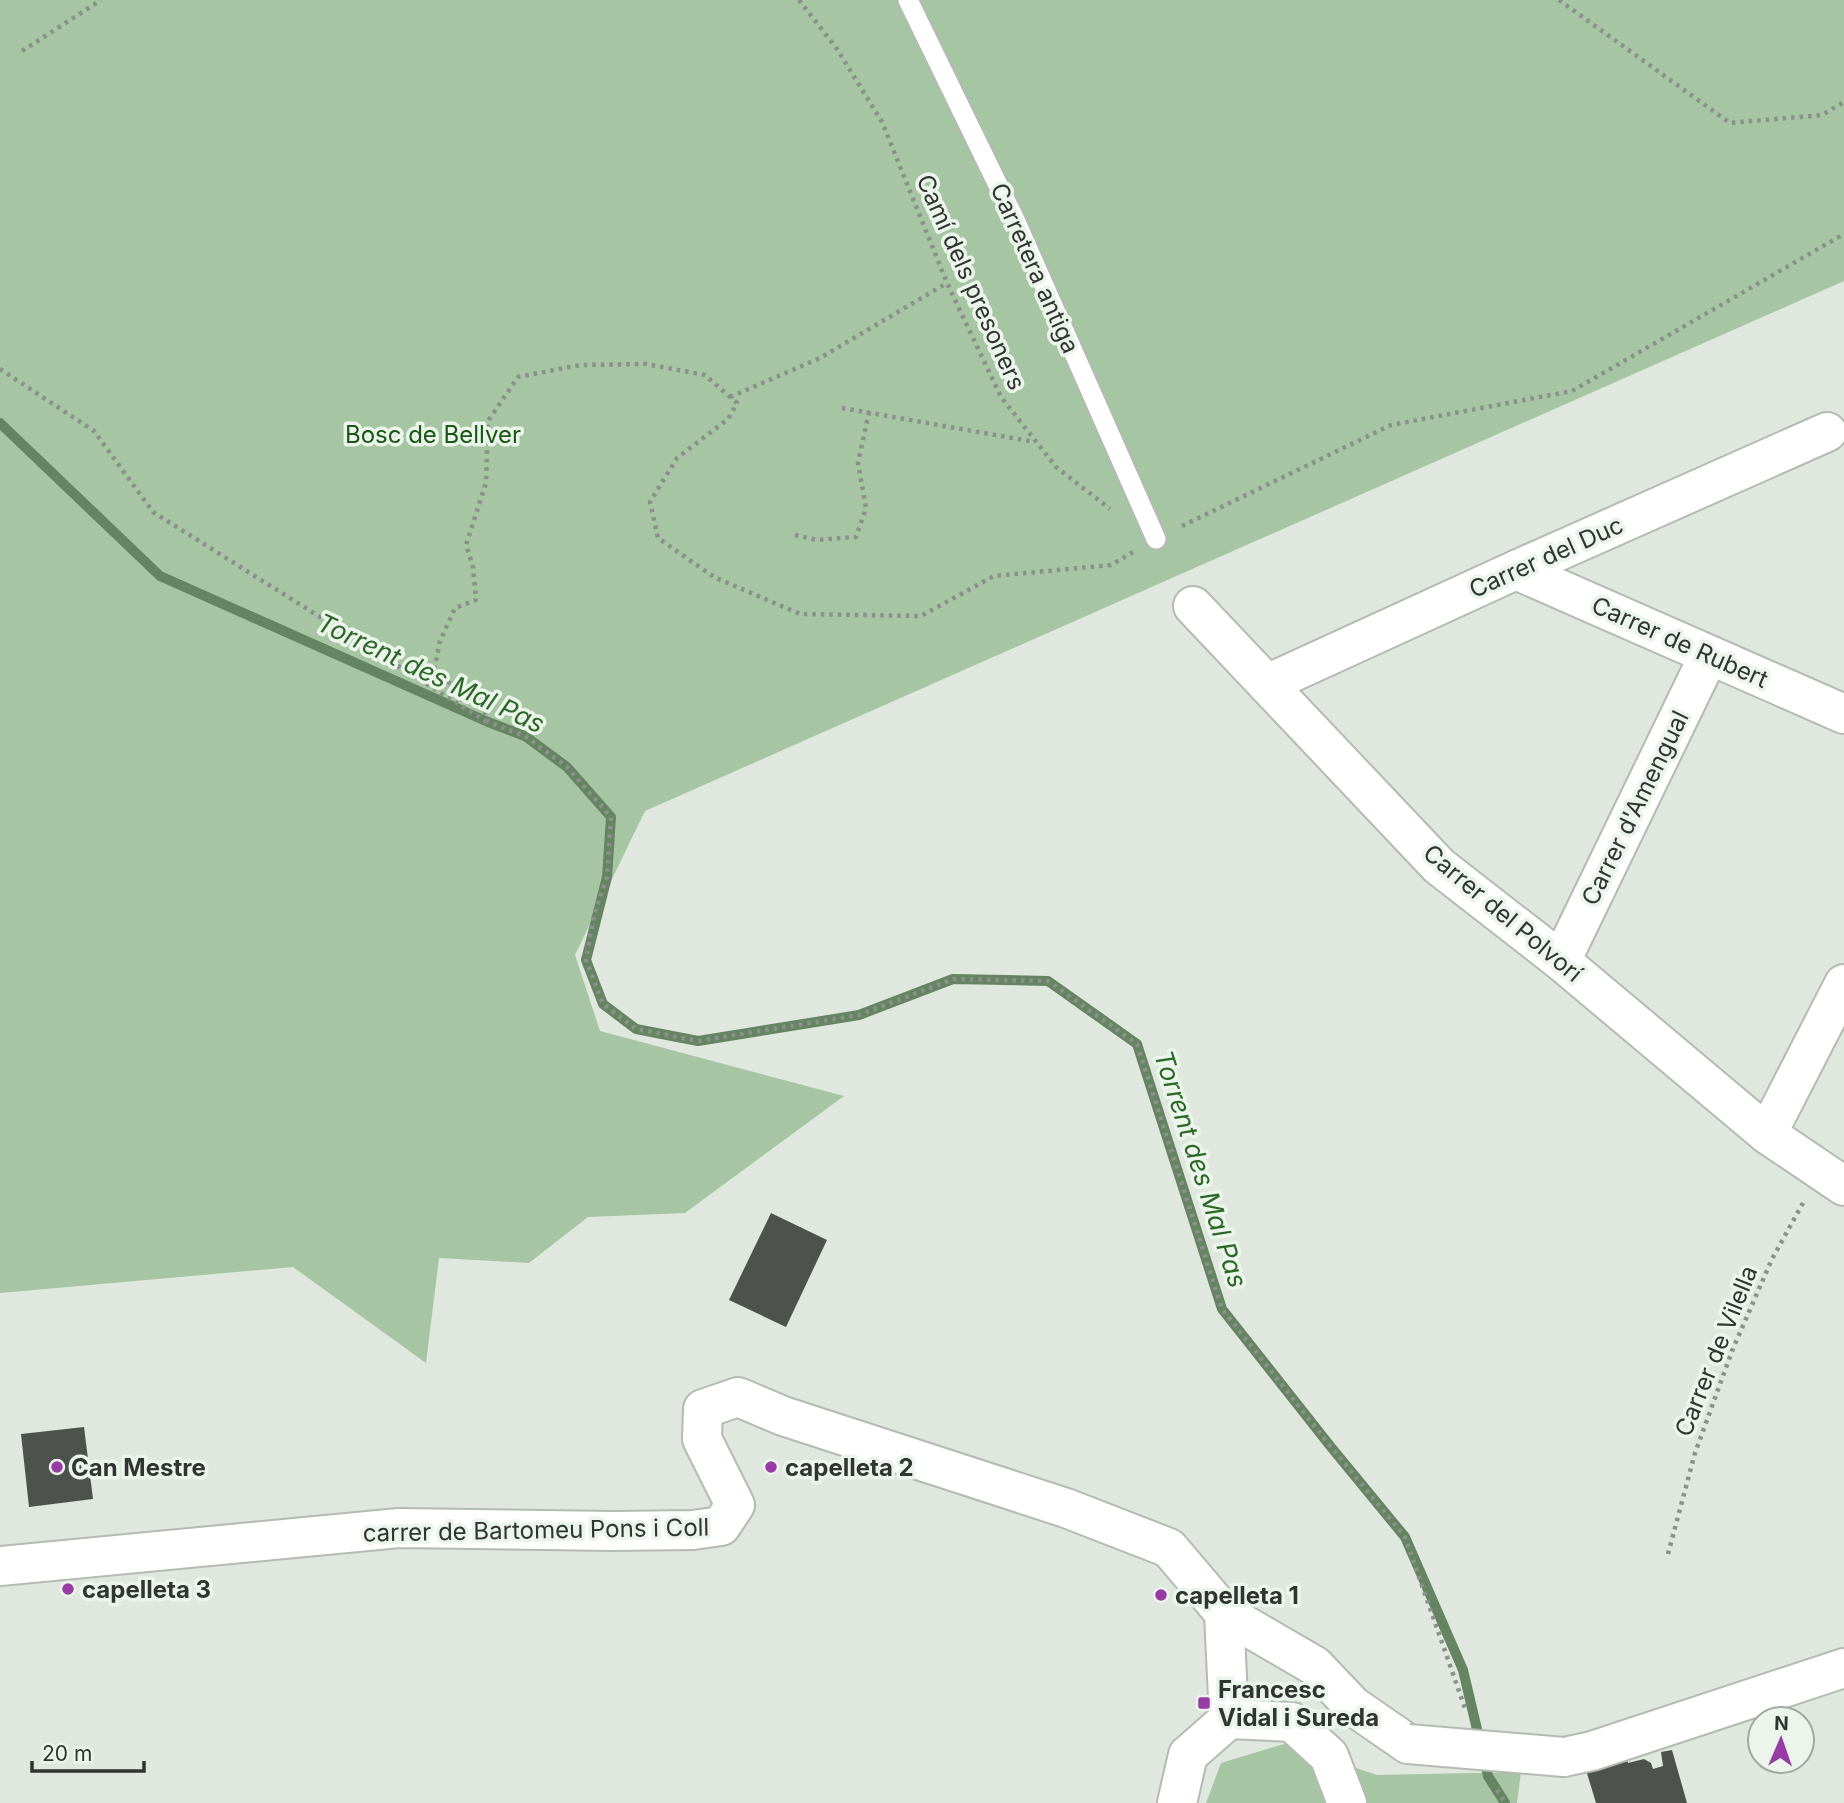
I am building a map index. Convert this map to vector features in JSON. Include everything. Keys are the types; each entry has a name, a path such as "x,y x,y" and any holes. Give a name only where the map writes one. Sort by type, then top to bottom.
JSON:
{"street":[{"name":"Carrer del Duc","path":"1267,684 1827,432"},
{"name":"Carrer de Rubert","path":"1516,570 1844,714"},
{"name":"Carrer del Polvorí","path":"1193,606 1439,866 1560,961 1767,1134 1833,1179"},
{"name":"Carrer d'Amengual","path":"1560,961 1709,655"},
{"path":"1767,1134 1844,984"},
{"name":"carrer de Bartomeu Pons i Coll","path":"0,1566 399,1528 612,1531 693,1530 721,1526 735,1505 702,1439 703,1409 738,1397 783,1416 1066,1508 1169,1548 1224,1613"},
{"path":"1224,1613 1229,1719"},
{"path":"1224,1613 1315,1666 1353,1706 1408,1744 1564,1757 1592,1751 1844,1668"},
{"path":"1177,1803 1188,1755 1229,1719 1292,1723 1329,1756 1348,1803"}],"lane":[{"name":"Carretera antiga","path":"908,0 1016,222 1156,539"}],"path":[{"path":"22,51 101,0"},
{"name":"Camí dels presoners","path":"799,0 836,50 881,122 947,283 1001,397 1056,467 1122,518 1156,539"},
{"path":"1559,0 1731,123 1822,115 1844,102"},
{"path":"488,722 481,698 433,675 440,641 455,608 476,600 474,567 466,545 486,484 488,421 518,377 580,365 646,364 705,374 737,403 727,419 677,457 650,502 658,538 714,577 800,614 921,617 994,576 1111,565 1156,539 1391,425 1572,391 1844,234"},
{"path":"730,397 820,358 947,283"},
{"path":"0,369 94,431 153,512 488,722 525,736 567,767 611,817 607,877 594,915 586,960 603,1004 636,1029 698,1041 859,1015 953,979 1048,981 1138,1044 1222,1309 1405,1537 1466,1713"},
{"path":"842,408 1036,442"},
{"path":"795,535 817,540 856,537 866,508 859,463 869,412"},
{"name":"Carrer de Vilella","path":"1668,1554 1695,1453 1732,1351 1772,1259 1833,1179"},
{"path":"1494,1785 1505,1803"}],"green space":[{"name":"Bosc de Bellver","path":"0,0 1844,0 1844,281 645,811 575,955 600,1031 844,1096 685,1213 588,1217 529,1263 439,1258 426,1363 293,1267 0,1293"},
{"path":"1284,1744 1377,1775 1521,1772 1517,1803 1206,1803 1221,1763"}],"building":[{"path":"771,1213 827,1240 786,1327 729,1300"},
{"name":"Can Mestre","path":"84,1427 93,1499 29,1507 21,1434"},
{"path":"1672,1750 1687,1803 1596,1803 1586,1770 1627,1759 1628,1763 1644,1759 1651,1763 1653,1769 1663,1766 1661,1752"}],"waterway":[{"name":"Torrent des Mal Pas","path":"0,423 160,576 525,736 567,767 611,817 607,877 586,960 603,1004 636,1029 698,1041 859,1015 953,979 1048,981 1137,1044 1222,1309 1405,1537 1463,1670 1480,1742"},
{"name":"Torrent des Mal Pas","path":"1484,1758 1488,1776 1505,1803"}],"place":[{"name":"Can Mestre","path":"57,1467"},
{"name":"capelleta 2","path":"771,1467"},
{"name":"capelleta 3","path":"68,1589"},
{"name":"capelleta 1","path":"1161,1595"},
{"name":"Francesc Vidal i Sureda","path":"1204,1703"}]}
